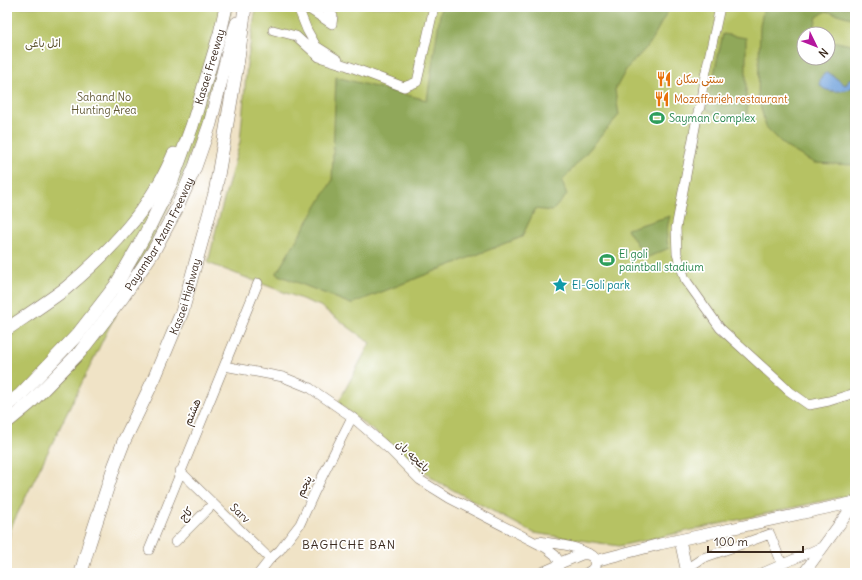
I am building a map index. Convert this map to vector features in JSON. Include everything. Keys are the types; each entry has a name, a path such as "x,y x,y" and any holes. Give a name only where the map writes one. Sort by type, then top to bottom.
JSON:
{"highway":[{"name":"Kasaei Freeway","path":"192,126 220,33 226,7"},
{"name":"Payambar Azam Freeway","path":"7,422 29,404 80,352 122,298 153,252 176,210 195,167 210,124 231,41 244,7"},
{"name":"Kasaei Highway","path":"81,573 114,467 124,441 154,379 182,312 215,193 238,59 244,7"},
{"path":"7,329 63,290 84,272 125,230 139,214 157,187 182,140 192,126"},
{"name":"Payambar Azam Freeway","path":"7,405 20,394 78,334 116,285 146,233 172,181 192,126"}],"main road":[{"path":"542,573 558,567 582,554 592,558 855,503"},
{"path":"804,573 855,503"},
{"path":"680,540 687,571"},
{"path":"588,573 595,567 592,558"}],"street":[{"path":"302,7 300,10 307,30 316,46 348,66"},
{"path":"306,7 332,24 333,16 324,7"},
{"path":"274,30 296,36 319,57 404,87 417,82 434,7"},
{"path":"720,7 676,228 677,254 684,279 720,328 788,391 808,405 855,393"},
{"name":"هشتم","path":"149,550 258,283"},
{"name":"باغچه بان","path":"224,366 283,377 310,388 352,417 390,450 420,480 449,498 530,539"},
{"name":"پنجم","path":"270,560 280,550 300,524 352,417"},
{"name":"Sarv","path":"180,471 270,560"},
{"name":"کاج","path":"174,542 213,504"},
{"path":"687,571 703,558 770,534 782,564"},
{"path":"530,539 583,550 592,558"},
{"path":"530,539 555,555 558,567"},
{"path":"762,573 824,546"},
{"path":"259,573 270,560"}],"green space":[{"name":"Sahand No Hunting Area","path":"7,7 232,7 215,71 182,179 11,527 7,548"},
{"name":"El-Goli park","path":"256,7 855,7 855,494 619,546 534,533 438,482 338,403 370,343 320,306 208,263 240,142 247,64"},
{"path":"442,7 670,7 649,45 627,68 615,90 619,115 562,181 567,195 552,211 535,209 522,237 351,304 276,274 332,181 336,77 427,100"},
{"path":"764,7 855,7 855,19 826,11 817,17 815,26 796,26 796,66 836,66 836,42 855,46 855,81 854,79 845,85 829,74 831,91 843,90 855,85 855,165 814,163 786,147 766,127 758,97 760,25"},
{"path":"723,34 746,38 746,95 748,119 724,118 706,109"},
{"path":"670,216 667,232 669,248 646,258 627,229"}],"water":[{"path":"826,73 829,73 845,85 849,79 854,79 855,83 853,87 844,90 827,90 821,86 820,83 821,77"}],"place":[{"name":"سنتی سکان","path":"664,79"},
{"name":"Mozaffarieh restaurant","path":"662,99"},
{"name":"Sayman Complex","path":"657,118"},
{"name":"El goli paintball stadium","path":"607,260"},
{"name":"El-Goli park","path":"560,285"}],"district":[{"name":"BAGHCHE BAN","path":"349,545"}],"park label":[{"name":"ائل باغی","path":"43,43"}]}
